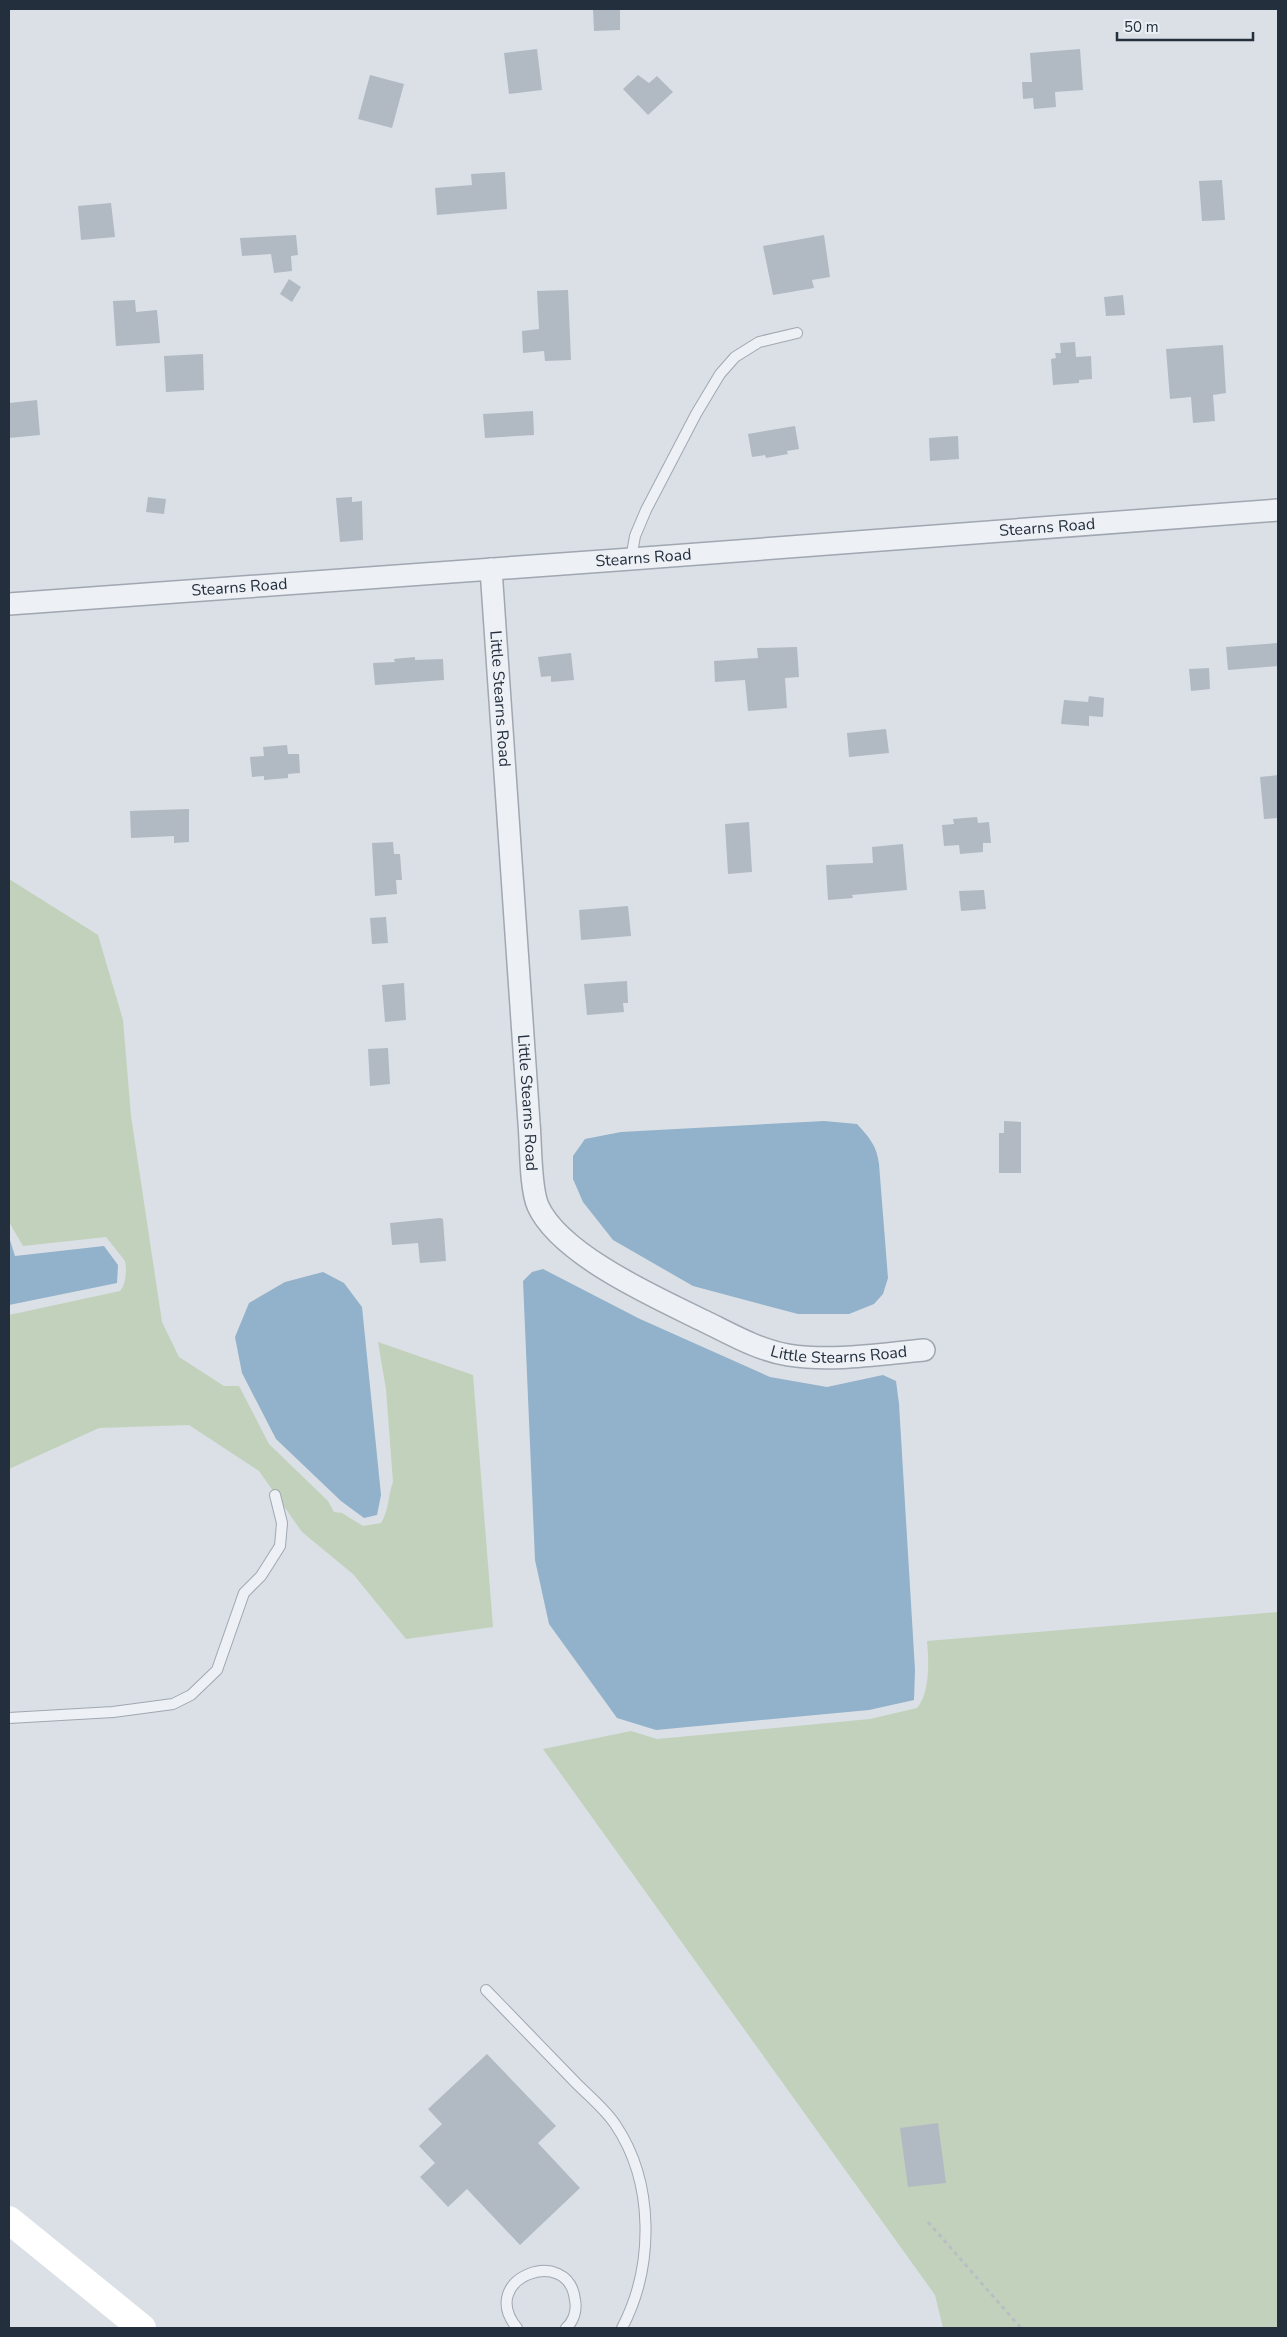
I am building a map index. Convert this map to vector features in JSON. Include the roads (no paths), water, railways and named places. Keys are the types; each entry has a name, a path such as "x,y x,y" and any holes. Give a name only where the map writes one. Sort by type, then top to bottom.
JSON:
{"main road":[{"path":"9,2220 142,2328"}],"street":[{"name":"Stearns Road","path":"9,604 1278,510"},
{"name":"Little Stearns Road","path":"491,569 529,1123 535,1194 538,1206 546,1220 566,1240 593,1262 649,1294 751,1344 785,1354 807,1357 837,1358 924,1350"}],"lane":[{"path":"631,559 635,536 646,510 696,414 720,374 735,357 759,342 797,333"},
{"path":"9,1718 113,1712 173,1704 191,1695 217,1670 244,1593 261,1576 280,1546 282,1523 275,1495"},
{"path":"486,1990 615,2124 632,2156 641,2185 645,2232 644,2257 637,2293 622,2328"},
{"path":"517,2328 509,2317 507,2306 508,2294 514,2283 522,2276 532,2271 543,2270 553,2272 563,2278 575,2295 574,2317 568,2328"}],"water":[{"path":"824,1121 857,1124 872,1142 879,1164 888,1278 883,1294 874,1304 849,1314 798,1314 693,1286 613,1240 583,1202 573,1179 573,1156 585,1139 621,1132"},
{"path":"9,1237 15,1256 104,1246 118,1265 117,1283 9,1305"},
{"path":"543,1269 640,1319 770,1377 827,1387 883,1375 896,1381 915,1670 914,1700 869,1710 656,1730 617,1718 549,1624 535,1560 523,1281 532,1272"},
{"path":"323,1272 344,1283 362,1307 381,1495 377,1515 364,1518 341,1501 276,1439 242,1373 235,1337 249,1303 285,1282"}]}
